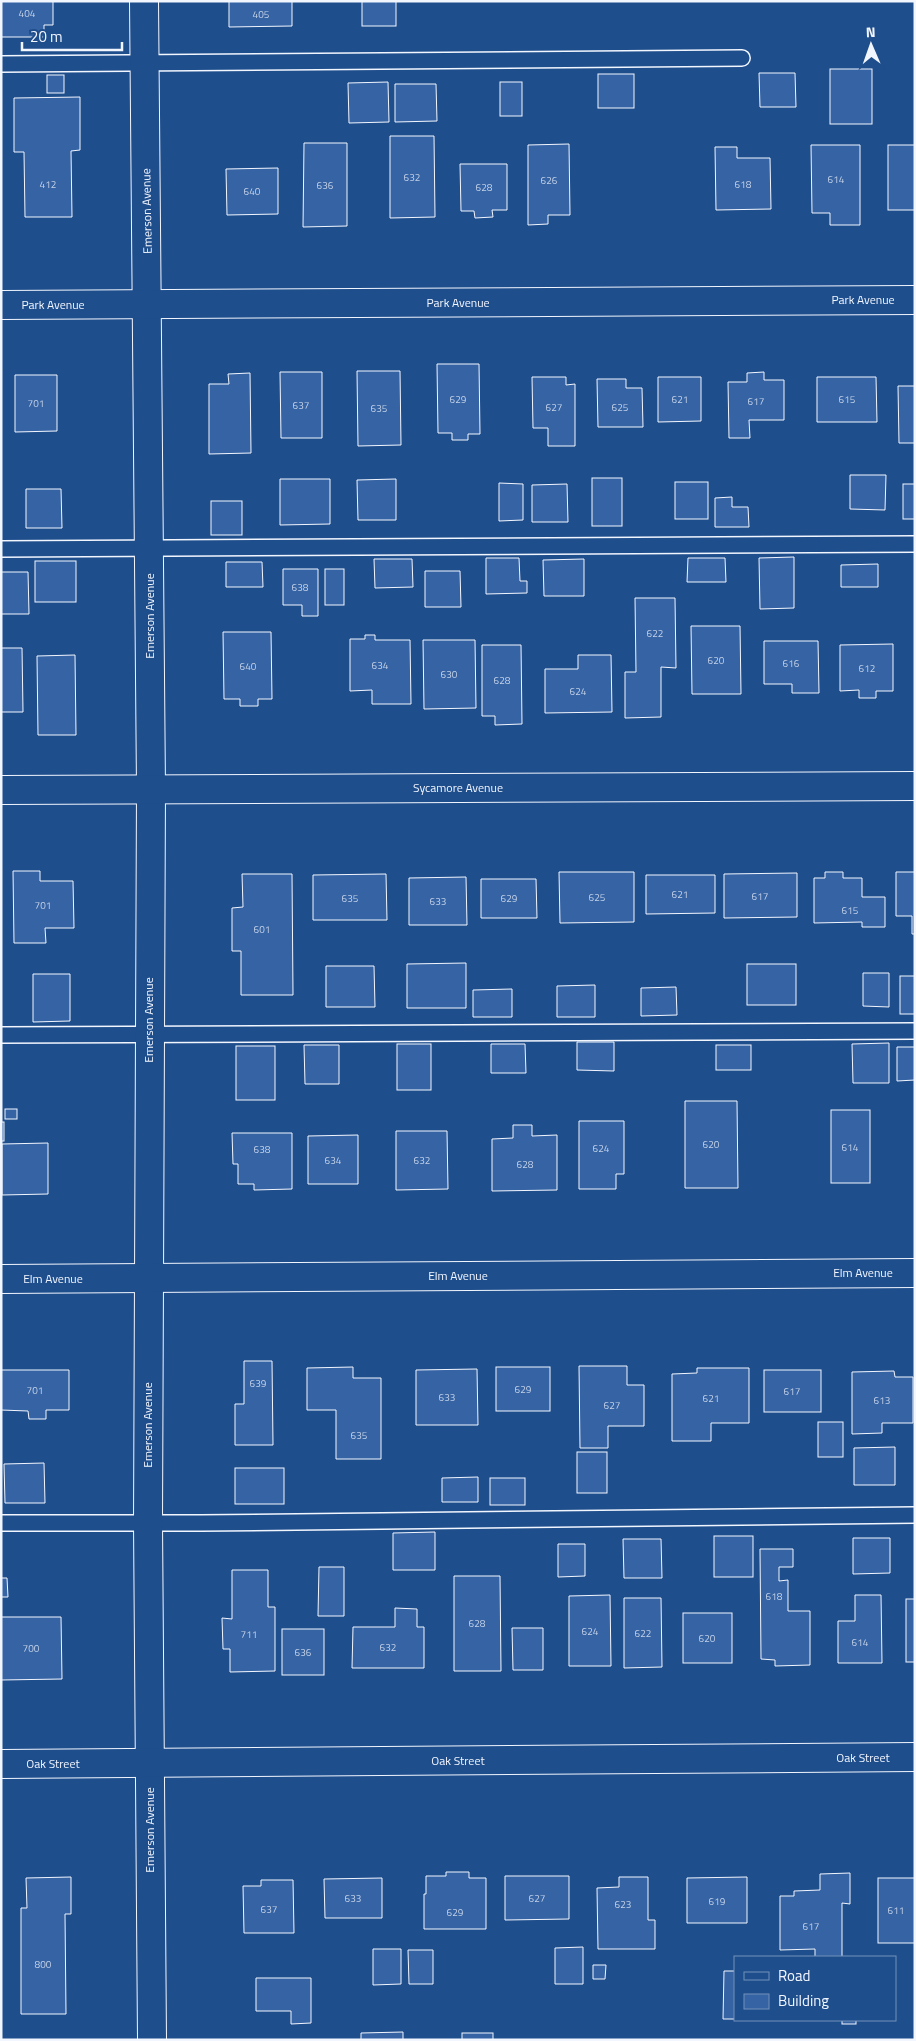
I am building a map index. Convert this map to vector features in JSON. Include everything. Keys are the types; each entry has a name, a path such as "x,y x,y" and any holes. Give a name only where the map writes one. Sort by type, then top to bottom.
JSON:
{"street":[{"name":"Emerson Avenue","path":"144,1 151,789 148,1523 152,2040"},
{"name":"Park Avenue","path":"1,305 915,300"},
{"name":"Sycamore Avenue","path":"1,790 915,786"},
{"name":"Elm Avenue","path":"1,1279 915,1273"},
{"name":"Oak Street","path":"1,1764 915,1758"}],"lane":[{"path":"1,64 742,58"},
{"path":"1,549 915,544"},
{"path":"1,1035 915,1031"},
{"path":"1,1523 915,1515"}],"building":[{"path":"1,1 53,1 53,25 44,25 44,37 1,37"},
{"path":"229,1 292,1 292,26 229,27"},
{"path":"362,1 396,1 396,26 362,26"},
{"path":"830,69 872,69 872,124 830,124"},
{"path":"759,73 795,73 796,107 760,107"},
{"path":"598,74 634,74 634,108 598,108"},
{"path":"47,75 64,75 64,93 47,93"},
{"path":"388,82 389,122 349,123 348,83"},
{"path":"500,82 522,82 522,116 500,116"},
{"path":"395,84 436,84 437,121 395,122"},
{"path":"80,97 80,150 71,151 72,217 25,217 24,152 14,152 14,98"},
{"path":"390,136 434,136 435,217 390,218"},
{"path":"304,143 347,143 347,226 303,227"},
{"path":"569,144 570,215 548,215 548,224 528,225 528,145"},
{"path":"811,145 860,145 860,225 830,225 830,213 812,213"},
{"path":"888,145 915,145 915,210 888,210"},
{"path":"715,147 737,147 737,158 770,158 771,209 716,210"},
{"path":"460,164 507,164 507,210 492,210 493,217 475,218 474,211 461,211"},
{"path":"278,168 278,214 227,215 226,169"},
{"path":"437,364 479,364 480,434 468,434 468,440 452,440 452,433 438,433"},
{"path":"357,371 400,371 401,445 358,446"},
{"path":"280,372 322,372 322,438 281,438"},
{"path":"764,372 764,380 784,380 784,420 749,420 750,438 729,438 728,382 747,382 747,373"},
{"path":"250,373 251,453 209,454 209,384 229,384 228,374"},
{"path":"15,375 57,375 57,431 15,432"},
{"path":"532,377 566,377 566,385 575,384 575,446 548,446 548,428 533,428"},
{"path":"658,377 701,377 701,421 658,422"},
{"path":"817,377 876,377 877,422 817,422"},
{"path":"597,379 626,379 626,388 642,388 643,427 598,427"},
{"path":"898,386 915,386 915,443 899,443"},
{"path":"850,475 886,475 885,510 850,509"},
{"path":"592,478 622,478 622,526 592,526"},
{"path":"280,479 330,479 330,524 280,525"},
{"path":"396,479 396,520 358,520 357,480"},
{"path":"675,482 708,482 708,519 675,519"},
{"path":"499,483 523,484 523,520 499,521"},
{"path":"567,484 568,522 532,522 532,485"},
{"path":"903,484 915,484 915,519 903,519"},
{"path":"26,489 61,489 62,528 26,528"},
{"path":"732,497 732,507 748,507 749,527 715,527 715,498"},
{"path":"211,501 242,501 242,535 211,535"},
{"path":"794,557 794,608 760,609 759,558"},
{"path":"486,558 519,558 520,581 527,581 527,593 486,594"},
{"path":"688,558 725,558 726,582 687,582"},
{"path":"374,559 412,559 413,587 375,588"},
{"path":"584,559 584,596 544,596 543,560"},
{"path":"35,561 76,561 76,602 35,602"},
{"path":"226,562 262,562 263,587 226,587"},
{"path":"878,564 878,587 841,587 841,565"},
{"path":"283,569 318,569 318,616 302,616 302,605 283,605"},
{"path":"325,569 344,569 344,605 325,605"},
{"path":"425,571 460,571 461,607 425,607"},
{"path":"1,572 28,572 29,614 1,614"},
{"path":"635,598 675,598 676,668 661,667 661,717 625,718 625,672 636,672"},
{"path":"691,626 740,626 741,694 692,694"},
{"path":"223,632 271,632 272,699 258,699 258,706 240,706 240,699 224,699"},
{"path":"365,635 375,635 375,640 410,640 411,704 372,704 372,690 350,691 350,639 365,639"},
{"path":"423,640 475,640 476,708 424,709"},
{"path":"764,641 818,641 819,693 792,693 792,684 764,684"},
{"path":"893,644 893,691 876,691 876,698 859,698 859,690 840,691 840,645"},
{"path":"482,645 521,645 522,724 495,725 495,716 482,716"},
{"path":"1,648 22,648 23,712 1,712"},
{"path":"75,655 76,735 38,735 37,656"},
{"path":"578,655 611,655 612,712 545,713 545,669 578,669"},
{"path":"13,871 40,871 40,881 73,881 74,928 45,928 46,943 14,943"},
{"path":"559,872 634,872 634,922 560,923"},
{"path":"825,872 843,872 843,878 862,878 862,897 885,897 885,927 862,927 862,922 814,923 814,878 825,878"},
{"path":"896,872 915,872 915,934 912,934 912,916 896,916"},
{"path":"797,873 797,917 724,918 724,874"},
{"path":"242,874 292,874 293,995 241,995 241,951 232,951 232,908 243,907"},
{"path":"386,874 387,920 313,920 313,875"},
{"path":"646,875 715,875 715,913 646,914"},
{"path":"466,877 467,925 409,925 409,878"},
{"path":"481,879 536,879 537,918 481,918"},
{"path":"466,963 466,1008 407,1008 407,964"},
{"path":"747,964 796,964 796,1005 747,1005"},
{"path":"326,966 374,966 375,1007 326,1007"},
{"path":"863,973 889,973 889,1007 863,1006"},
{"path":"33,974 70,974 70,1021 33,1022"},
{"path":"900,976 915,976 915,1014 900,1014"},
{"path":"595,985 595,1017 557,1017 557,986"},
{"path":"676,987 677,1015 641,1016 641,988"},
{"path":"512,989 512,1017 473,1017 473,990"},
{"path":"577,1042 614,1042 614,1071 577,1070"},
{"path":"889,1043 889,1083 853,1083 852,1044"},
{"path":"397,1044 431,1044 431,1090 397,1090"},
{"path":"491,1044 525,1044 526,1073 491,1073"},
{"path":"304,1045 339,1045 339,1084 305,1084"},
{"path":"716,1045 751,1045 751,1070 716,1070"},
{"path":"236,1046 275,1046 275,1100 236,1100"},
{"path":"897,1047 915,1047 915,1080 897,1081"},
{"path":"685,1101 737,1101 738,1188 685,1188"},
{"path":"5,1109 17,1109 17,1119 5,1119"},
{"path":"831,1110 870,1110 870,1183 831,1183"},
{"path":"579,1121 624,1121 624,1174 616,1174 616,1189 579,1189"},
{"path":"1,1122 4,1122 4,1141 1,1141"},
{"path":"513,1125 532,1125 532,1136 557,1135 557,1190 492,1191 492,1139 513,1138"},
{"path":"396,1131 447,1131 448,1189 396,1190"},
{"path":"232,1133 292,1133 292,1189 254,1190 254,1184 238,1184 238,1164 233,1164"},
{"path":"358,1135 358,1184 308,1184 308,1136"},
{"path":"48,1143 48,1194 2,1195 2,1144"},
{"path":"244,1361 272,1361 273,1445 235,1445 235,1404 244,1404"},
{"path":"579,1366 627,1366 627,1385 644,1385 644,1426 608,1426 608,1448 580,1448"},
{"path":"353,1367 353,1378 381,1378 381,1459 336,1459 336,1410 307,1410 307,1368"},
{"path":"496,1367 550,1367 550,1411 496,1411"},
{"path":"697,1368 749,1368 749,1423 711,1423 711,1441 672,1441 672,1374 697,1373"},
{"path":"477,1369 478,1425 416,1425 416,1370"},
{"path":"1,1370 69,1370 69,1410 46,1410 46,1419 29,1419 28,1411 1,1410"},
{"path":"764,1370 821,1370 821,1412 764,1412"},
{"path":"894,1371 895,1377 913,1377 913,1423 882,1423 882,1433 852,1434 852,1372"},
{"path":"818,1422 843,1422 843,1457 818,1457"},
{"path":"895,1447 895,1485 854,1485 854,1448"},
{"path":"577,1452 607,1452 607,1493 577,1493"},
{"path":"44,1463 45,1503 5,1503 4,1464"},
{"path":"235,1468 284,1468 284,1504 235,1504"},
{"path":"478,1477 478,1502 442,1502 442,1478"},
{"path":"490,1478 525,1478 525,1505 490,1505"},
{"path":"435,1532 435,1570 393,1570 393,1533"},
{"path":"714,1536 753,1536 753,1577 714,1577"},
{"path":"853,1538 890,1538 890,1573 853,1574"},
{"path":"623,1539 661,1539 662,1578 624,1578"},
{"path":"558,1544 585,1544 585,1576 558,1577"},
{"path":"760,1549 793,1549 793,1567 779,1567 779,1581 788,1580 788,1611 810,1611 810,1665 775,1666 775,1660 761,1659"},
{"path":"319,1567 344,1567 344,1616 318,1616"},
{"path":"232,1570 268,1570 268,1607 275,1607 275,1671 230,1672 230,1649 223,1649 222,1618 232,1619"},
{"path":"454,1576 500,1576 501,1671 454,1671"},
{"path":"1,1578 7,1578 8,1597 1,1597"},
{"path":"610,1595 611,1666 569,1666 569,1596"},
{"path":"855,1595 881,1595 882,1663 838,1663 838,1621 855,1621"},
{"path":"624,1598 661,1598 662,1667 624,1668"},
{"path":"906,1599 915,1599 915,1662 906,1662"},
{"path":"395,1608 417,1609 417,1627 424,1627 424,1668 352,1668 353,1627 395,1627"},
{"path":"683,1613 732,1613 732,1663 683,1663"},
{"path":"1,1617 61,1617 62,1679 1,1680"},
{"path":"512,1628 543,1628 543,1670 513,1670"},
{"path":"282,1629 324,1629 324,1675 282,1675"},
{"path":"446,1872 469,1872 469,1878 486,1878 486,1929 424,1929 426,1876 446,1876"},
{"path":"850,1873 850,1904 842,1903 842,1956 815,1956 815,1949 780,1950 780,1896 794,1896 794,1891 820,1890 820,1874"},
{"path":"505,1876 569,1876 569,1919 505,1920"},
{"path":"71,1877 71,1914 65,1914 66,2014 21,2014 21,1908 27,1908 26,1878"},
{"path":"619,1877 648,1877 648,1920 655,1920 655,1949 598,1949 597,1888 619,1887"},
{"path":"747,1877 747,1923 687,1923 687,1878"},
{"path":"382,1878 382,1918 325,1918 324,1879"},
{"path":"878,1878 915,1878 915,1943 878,1943"},
{"path":"261,1880 293,1880 294,1933 244,1933 243,1886 261,1886"},
{"path":"583,1947 583,1984 555,1984 555,1948"},
{"path":"373,1949 401,1949 401,1984 373,1985"},
{"path":"408,1950 433,1950 433,1984 409,1984"},
{"path":"593,1965 606,1965 605,1979 593,1979"},
{"path":"724,1971 734,1971 734,2019 723,2019"},
{"path":"256,1978 311,1978 311,2023 291,2024 291,2011 256,2011"},
{"path":"842,2021 856,2021 856,2024 842,2024"},
{"path":"403,2032 403,2040 361,2040 361,2033"},
{"path":"462,2033 493,2033 493,2040 462,2040"}]}
